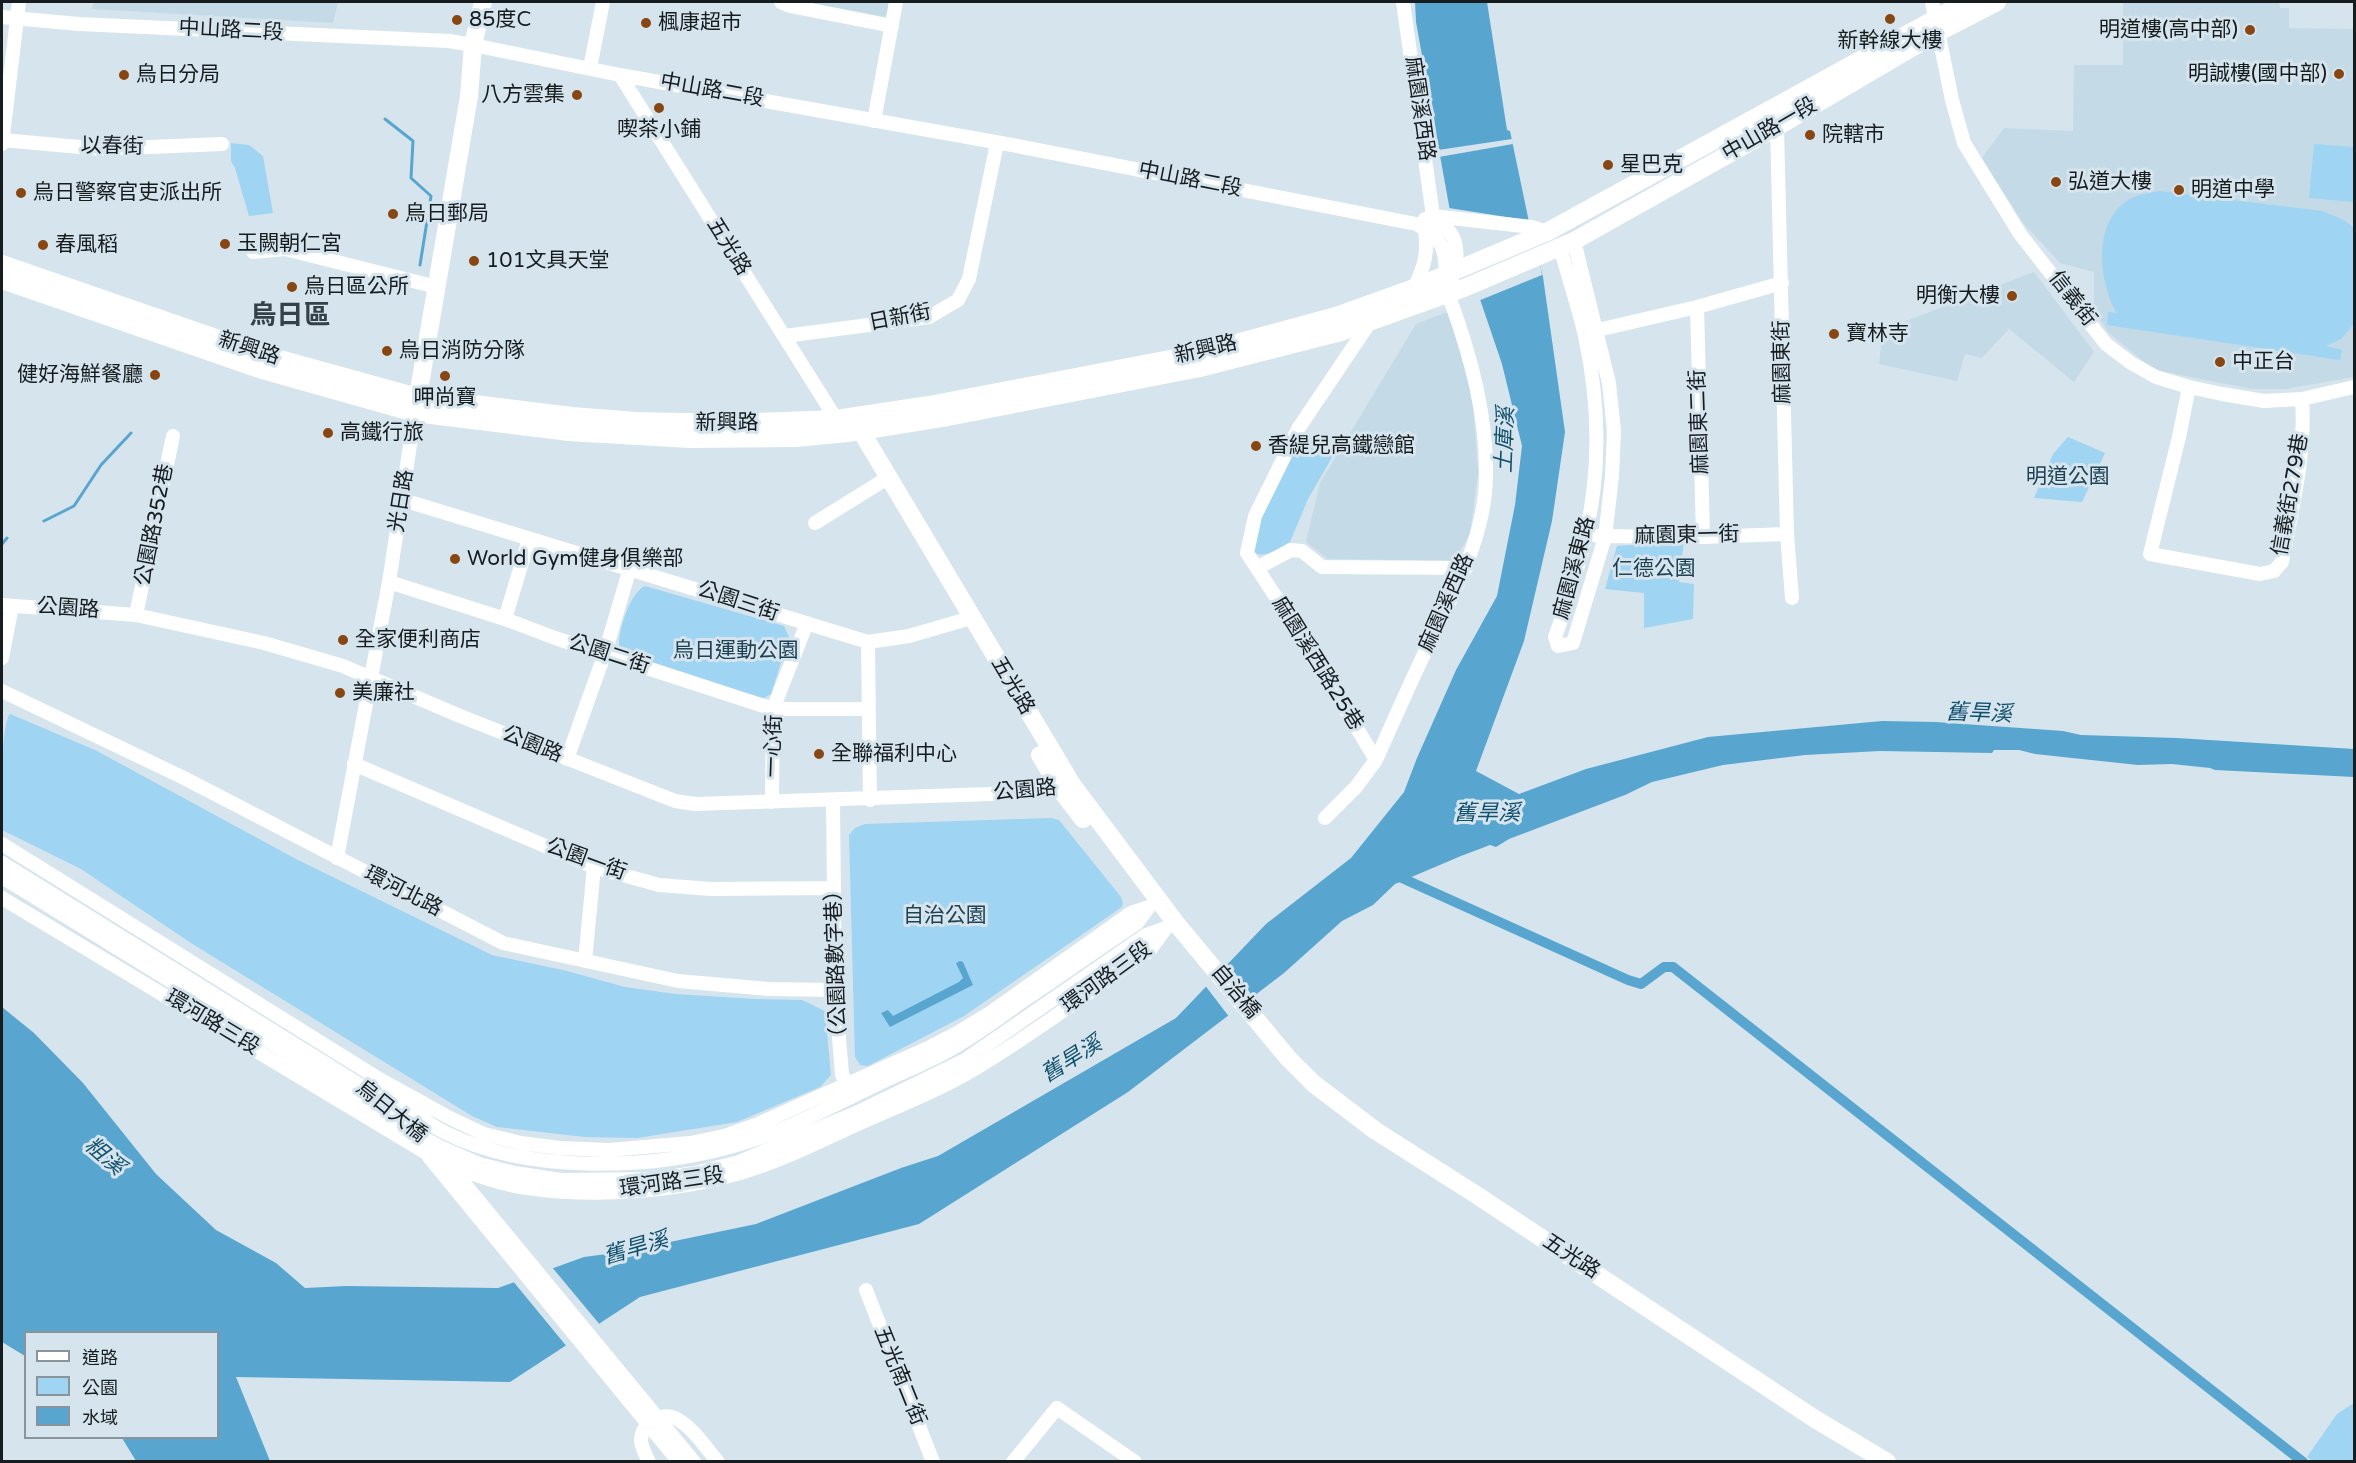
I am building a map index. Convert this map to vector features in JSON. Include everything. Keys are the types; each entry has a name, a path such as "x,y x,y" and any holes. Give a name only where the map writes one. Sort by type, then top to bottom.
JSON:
{"main road":[{"name":"光日路","path":"416,405 469,96 473,45 483,2"},
{"name":"中山路一段","path":"1454,271 1538,232 1966,2"},
{"name":"中山路一段","path":"1456,290 1567,244 1777,127 1935,18 1997,2"},
{"name":"新興路","path":"2,264 416,405 637,421 751,423 836,419 929,405 1196,354 1336,316 1454,271"},
{"name":"新興路","path":"2,280 259,369 416,405 569,432 669,438 796,438 855,432 948,417 1200,369 1370,322 1456,290"},
{"path":"836,419 855,432"},
{"name":"五光路","path":"855,432 881,482 1067,787 1153,904 1195,953"},
{"name":"五光路","path":"855,432 966,620"},
{"name":"自治橋","path":"1195,953 1265,1039"},
{"name":"五光路","path":"1265,1039 1278,1064 1306,1092 1368,1138 1808,1428 1867,1461"},
{"name":"五光路","path":"1265,1039 1314,1084 1376,1131 1815,1419 1887,1461"}],"street":[{"path":"2,142 19,2"},
{"path":"590,68 603,2"},
{"path":"874,121 896,2"},
{"name":"麻園溪西路","path":"1403,2 1433,216"},
{"path":"787,3 892,26"},
{"name":"中山路二段","path":"2,17 79,24 449,41 620,75 997,143 1420,227 1442,226 1452,236 1457,247 1454,271 1456,290"},
{"name":"信義街","path":"1935,18 1964,143 2020,234 2106,344 2131,363 2156,377 2189,387 2264,401 2302,399 2355,387"},
{"name":"五光路","path":"620,75 836,419"},
{"name":"麻園東街","path":"1777,127 1787,534 1791,598"},
{"name":"以春街","path":"2,142 102,149 222,144"},
{"name":"日新街","path":"785,336 929,317 958,300 969,279 997,143"},
{"path":"1414,288 1424,268 1428,250 1420,227 1433,216 1538,232"},
{"name":"麻園溪東路","path":"1567,244 1591,332 1609,383 1614,431 1612,477 1605,537 1573,643 1558,646 1555,637 1576,579 1596,481 1597,448 1591,332"},
{"path":"253,252 285,249 437,287"},
{"path":"1591,332 1697,307 1782,283"},
{"name":"麻園溪西路","path":"1325,818 1356,787 1376,760 1466,567 1480,517 1486,478 1482,414 1462,332 1456,290"},
{"name":"麻園東二街","path":"1697,307 1703,537"},
{"name":"麻園溪西路25巷","path":"1370,322 1298,429 1255,516 1247,553 1376,760"},
{"name":"信義街279巷","path":"2189,387 2150,554 2260,574 2274,571 2282,562 2297,484 2303,421 2302,399"},
{"name":"光日路","path":"337,858 389,582 416,405"},
{"name":"公園路352巷","path":"136,615 173,436"},
{"path":"815,524 881,482"},
{"name":"公園三街","path":"403,500 630,567 868,642 909,636 966,620"},
{"name":"麻園東一街","path":"1587,534 1605,537 1703,537 1787,534"},
{"path":"505,619 529,539"},
{"path":"1257,568 1291,550 1302,551 1322,567 1466,567"},
{"path":"567,759 605,653 630,567"},
{"name":"公園二街","path":"389,582 773,709 869,709"},
{"path":"2,658 7,605"},
{"name":"公園路","path":"7,605 136,615 264,643 343,666 675,801 695,804 870,800 1067,787"},
{"name":"一心街","path":"772,802 773,709 807,623"},
{"path":"868,642 870,800"},
{"name":"環河北路","path":"2,691 182,777 503,943 678,981 769,989 835,990"},
{"name":"公園一街","path":"354,764 594,867 659,885 711,889 834,888"},
{"name":"（公園路數字巷）","path":"833,801 835,990 840,1066 861,1117"},
{"name":"環河路三段","path":"2,844 376,1077 450,1118 484,1134 521,1143 560,1148 609,1150 690,1143 724,1136 758,1125 849,1090 990,1013 1131,913 1153,904"},
{"name":"烏日大橋","path":"2,863 368,1090 393,1108 439,1153 694,1461"},
{"path":"585,961 594,867"},
{"name":"烏日大橋","path":"2,877 362,1099 387,1117 431,1159 679,1461"},
{"name":"環河路三段","path":"2,898 438,1160 477,1176 519,1186 560,1191 653,1189 699,1183 742,1173 777,1160 861,1117 934,1090 972,1070 1154,947 1171,925"},
{"name":"五光南二街","path":"866,1290 933,1461"},
{"path":"1013,1461 1057,1408 1135,1461"},
{"path":"649,1461 641,1440 650,1421 661,1416 673,1417 681,1422 718,1461"}],"shaded area":[{"path":"94,2 338,2 333,23 92,9"},
{"path":"805,2 890,2 887,17"},
{"name":"明道中學","path":"2123,2 2279,2 2280,8 2289,8 2289,28 2354,29 2354,377 2285,389 2253,389 2154,370 2109,333 2094,311 2094,272 2060,263 2023,223 1982,158 2004,128 2073,131 2074,65 2123,65"},
{"path":"2034,272 2094,352 2074,382 2009,329 1982,358 1965,354 1957,381 1879,364 1883,330"},
{"path":"1450,311 1472,394 1478,472 1470,534 1454,561 1328,559 1306,542 1320,483 1416,324"}],"green space":[{"path":"231,143 249,145 263,156 273,213 249,216 231,161"},
{"path":"2314,144 2354,147 2354,202 2309,198"},
{"path":"2159,191 2322,211 2344,220 2354,228 2354,324 2341,339 2326,346 2342,350 2340,360 2107,325 2108,312 2117,313 2106,284 2103,268 2102,251 2110,220 2119,207 2132,198"},
{"path":"1301,434 1335,452 1308,499 1290,542 1266,554 1251,551 1256,523"},
{"name":"明道公園","path":"2068,437 2105,453 2082,502 2034,498 2053,454"},
{"name":"仁德公園","path":"1684,541 1679,582 1694,584 1693,619 1644,628 1644,593 1605,589 1617,546"},
{"name":"烏日運動公園","path":"645,586 784,626 789,637 771,694 762,699 620,652 620,636 625,616 634,597"},
{"path":"10,714 95,750 296,859 492,955 567,971 625,987 675,994 802,1000 825,1011 831,1075 820,1087 737,1122 637,1138 585,1137 497,1127 472,1116 191,943 81,869 2,830 1,787 4,734"},
{"name":"自治公園","path":"1051,818 1059,820 1121,897 1122,907 964,1016 868,1066 860,1065 855,1057 849,835 855,828 865,824"},
{"path":"2354,1403 2354,1461 2313,1461 2307,1457 2337,1414"}],"water":[{"path":"1415,2 1487,2 1507,130 1510,131 1543,277 1565,432 1552,521 1524,641 1476,771 1519,794 1586,769 1708,737 1882,721 1936,722 2063,731 2081,735 2177,738 2354,749 2354,777 2215,770 2172,764 2138,765 2035,754 2019,750 1994,750 1992,753 1880,751 1805,755 1723,765 1652,782 1625,795 1509,839 1496,847 1490,845 1395,884 1373,905 1342,921 1284,973 1128,1092 919,1224 640,1297 510,1382 236,1377 270,1461 136,1461 123,1439 219,1439 219,1331 24,1331 24,1355 2,1342 2,1007 34,1033 83,1083 156,1174 216,1230 276,1263 305,1288 346,1286 498,1288 584,1257 622,1252 756,1224 938,1156 1176,1018 1266,924 1351,858 1404,792 1456,670 1497,596 1515,505 1522,446 1502,364 1450,211 1416,22"},
{"path":"963,962 973,985 890,1027 881,1013 888,1010 893,1016 959,982 963,978 956,963"}],"pier":[{"path":"1512,139 1513,144 1439,157 1438,150"},
{"path":"1449,208 1532,221 1542,275 1478,301 1462,256"},
{"path":"1226,962 1255,999 1230,1018 1204,984"},
{"path":"551,1266 601,1326 568,1348 512,1280"}],"waterway":[{"path":"385,119 413,141 411,178 431,196 420,265"},
{"path":"44,521 74,506 101,465 131,433"},
{"path":"2,544 7,538"},
{"path":"1393,874 1628,980 1641,984 1664,967 1673,967 2303,1462"}],"place":[{"name":"新幹線大樓","path":"1890,19"},
{"name":"85度C","path":"457,20"},
{"name":"楓康超市","path":"646,23"},
{"name":"明道樓(高中部)","path":"2250,30"},
{"name":"明誠樓(國中部)","path":"2339,74"},
{"name":"烏日分局","path":"124,75"},
{"name":"八方雲集","path":"577,95"},
{"name":"喫茶小鋪","path":"659,108"},
{"name":"院轄市","path":"1810,135"},
{"name":"星巴克","path":"1608,165"},
{"name":"弘道大樓","path":"2056,182"},
{"name":"明道中學","path":"2179,190"},
{"name":"烏日警察官吏派出所","path":"21,193"},
{"name":"烏日郵局","path":"393,214"},
{"name":"玉闕朝仁宮","path":"225,244"},
{"name":"春風稻","path":"43,245"},
{"name":"101文具天堂","path":"474,261"},
{"name":"烏日區公所","path":"292,287"},
{"name":"明衡大樓","path":"2012,296"},
{"name":"寶林寺","path":"1834,334"},
{"name":"烏日消防分隊","path":"387,351"},
{"name":"中正台","path":"2220,362"},
{"name":"健好海鮮餐廳","path":"155,375"},
{"name":"呷尚寶","path":"445,376"},
{"name":"高鐵行旅","path":"328,433"},
{"name":"香緹兒高鐵戀館","path":"1256,446"},
{"name":"World Gym健身俱樂部","path":"455,559"},
{"name":"全家便利商店","path":"343,640"},
{"name":"美廉社","path":"340,693"},
{"name":"全聯福利中心","path":"819,754"}],"district":[{"name":"烏日區","path":"290,317"}],"water label":[{"name":"土庫溪","path":"1506,440"},
{"name":"舊旱溪","path":"1979,714"},
{"name":"舊旱溪","path":"1487,814"},
{"name":"舊旱溪","path":"1072,1060"},
{"name":"粗溪","path":"104,1157"},
{"name":"舊旱溪","path":"636,1249"}]}
